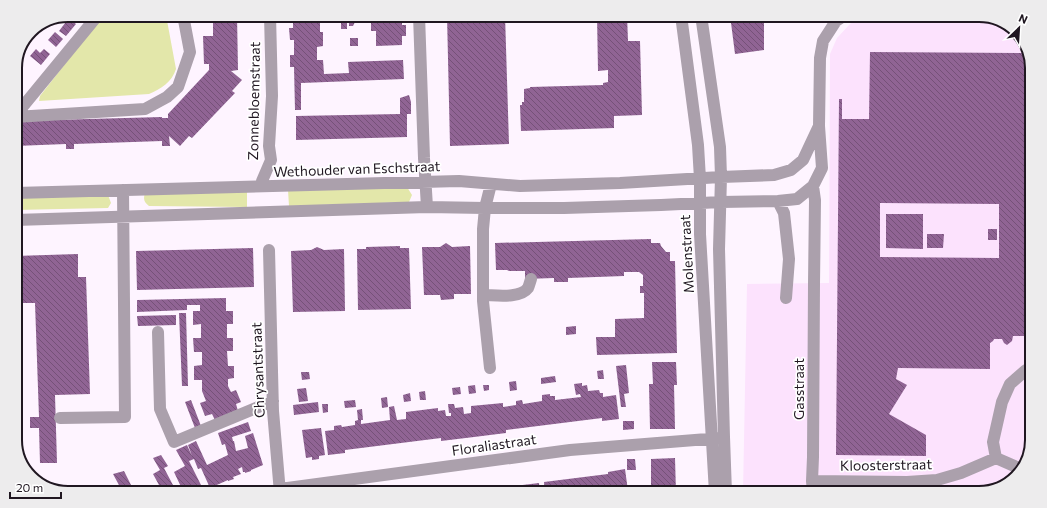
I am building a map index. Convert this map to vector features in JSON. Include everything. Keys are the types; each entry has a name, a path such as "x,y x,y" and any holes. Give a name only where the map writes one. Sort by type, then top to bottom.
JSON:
{"street":[{"path":"22,108 92,22"},
{"path":"22,117 145,109 167,97 178,87 190,52 184,22"},
{"name":"Zonnebloemstraat","path":"262,186 262,181 271,160 269,146 272,96 270,22"},
{"path":"419,22 427,207"},
{"name":"Molenstraat","path":"682,22 698,145 700,179 700,234 718,438 725,486"},
{"name":"Molenstraat","path":"702,22 720,147 721,177 718,438 715,486"},
{"path":"22,220 427,207 485,208 654,206 797,199 813,186 822,168 819,126 820,58 823,41 835,22"},
{"path":"700,179 774,176 791,170 803,160 819,126"},
{"name":"Wethouder van Eschstraat","path":"22,193 459,181 520,186 700,179"},
{"path":"490,368 483,295 483,229 485,208 491,184"},
{"name":"Gasstraat","path":"812,486 816,200 813,186"},
{"path":"60,418 125,417 123,190"},
{"path":"778,201 784,213 789,259 786,298"},
{"name":"Chrysantstraat","path":"269,250 277,486"},
{"path":"483,295 514,296 528,289 531,279"},
{"path":"158,332 160,409 174,442 273,402"},
{"path":"1016,467 996,458 993,442 1002,402 1010,384 1025,371"},
{"name":"Floraliastraat","path":"319,486 570,450 718,438"},
{"name":"Kloosterstraat","path":"812,481 906,482 937,480 961,473 996,458"}],"shaded area":[{"path":"853,22 979,22 994,24 999,27 999,48 1020,48 1023,53 1025,65 1025,446 1020,460 1011,472 1002,480 991,484 985,486 743,486 747,284 829,283 830,54 837,38"}],"green space":[{"path":"98,22 167,22 176,69 172,78 158,90 149,94 39,101 40,96"},
{"path":"407,187 412,195 409,202 289,206 288,190"},
{"path":"247,192 247,207 149,206 144,199 145,193"},
{"path":"108,195 111,203 108,208 22,210 22,197"}],"building":[{"path":"66,22 74,22 76,24 66,36 59,31"},
{"path":"213,22 237,22 238,70 231,71 242,80 232,91 235,93 192,138 189,136 180,146 169,136 170,146 162,146 162,141 74,144 74,149 66,149 66,144 22,146 22,121 168,118 168,114 209,70 209,64 204,64 203,36 213,36"},
{"path":"293,22 320,22 320,32 323,32 323,46 317,47 317,60 323,60 324,74 349,73 348,62 403,60 404,79 301,83 301,110 295,110 294,67 290,67 290,55 294,55 294,40 290,40 289,28 293,28"},
{"path":"341,22 347,22 347,29 341,29"},
{"path":"349,22 355,22 353,26 349,26"},
{"path":"371,22 402,22 402,25 406,25 406,36 402,36 402,45 376,46 376,31 371,31"},
{"path":"447,22 505,22 509,144 450,146"},
{"path":"597,22 627,22 628,41 640,41 642,115 614,116 614,128 521,131 520,105 524,102 524,89 530,87 603,85 603,83 608,82 608,70 598,71"},
{"path":"731,22 764,22 764,50 735,54"},
{"path":"55,32 63,39 56,47 48,40"},
{"path":"350,38 358,38 358,46 350,46"},
{"path":"36,49 40,53 44,49 50,54 41,65 30,56"},
{"path":"870,52 1023,53 1025,65 1025,336 1013,336 1012,341 1007,345 1002,339 994,339 990,343 990,369 898,368 896,379 907,385 889,414 926,435 926,456 836,455 839,99 842,99 842,119 869,119","holes":["880,203 999,204 999,258 880,257"]},
{"path":"409,95 411,102 411,114 407,114 407,137 296,140 296,116 400,114 400,98"},
{"path":"886,214 923,214 923,249 886,248"},
{"path":"988,229 997,229 997,240 988,240"},
{"path":"927,234 944,234 943,248 927,248"},
{"path":"651,239 651,243 660,243 666,252 670,252 670,261 675,261 677,353 597,355 596,337 615,337 615,319 644,318 644,293 640,293 640,286 643,286 643,275 639,272 624,272 624,276 568,278 568,282 554,282 554,278 525,279 525,271 496,270 495,243"},
{"path":"446,243 452,247 470,246 471,294 454,294 454,299 441,300 440,295 424,295 422,247 440,247"},
{"path":"400,246 400,248 409,248 411,309 358,310 357,249 366,249 366,247"},
{"path":"317,247 324,250 344,249 345,311 293,312 291,251 311,250"},
{"path":"253,248 254,287 137,290 136,251"},
{"path":"78,254 78,277 86,277 90,394 55,395 57,463 40,463 39,428 30,428 30,417 39,417 35,303 22,303 22,256"},
{"path":"226,298 226,311 233,311 233,324 227,324 227,338 233,338 233,351 227,351 228,366 234,366 234,378 228,379 228,386 231,392 236,390 241,402 236,404 238,411 215,420 212,414 205,416 200,403 206,401 202,391 202,380 194,380 194,366 202,365 202,352 194,352 193,338 201,338 201,324 193,325 193,311 200,311 200,305 187,305 187,310 137,312 137,300"},
{"path":"179,313 186,313 188,386 182,386"},
{"path":"176,315 176,325 138,326 137,316"},
{"path":"576,326 576,334 566,335 566,327"},
{"path":"652,362 676,362 677,385 674,385 675,429 650,429 649,384 653,384"},
{"path":"626,365 629,393 624,394 626,407 621,407 616,366"},
{"path":"603,370 604,379 598,379 597,371"},
{"path":"301,372 309,372 310,379 302,380"},
{"path":"555,376 556,382 541,384 541,378"},
{"path":"516,381 517,390 510,391 509,382"},
{"path":"582,383 582,386 587,385 588,391 599,390 600,393 603,393 603,397 616,395 619,419 602,421 602,418 506,430 506,433 474,437 441,441 441,438 345,450 345,453 328,455 325,431 334,430 334,426 341,425 342,427 355,425 355,421 358,420 357,410 362,409 363,420 361,420 361,424 390,420 389,407 394,406 397,420 406,419 406,412 438,408 438,411 445,410 446,416 451,416 451,413 449,413 448,404 454,404 455,408 463,407 464,414 471,413 471,406 503,403 503,407 516,405 516,401 522,400 523,404 542,401 542,395 550,394 550,396 555,396 555,400 581,397 580,394 576,395 574,384"},
{"path":"475,385 476,393 469,394 468,386"},
{"path":"483,385 489,385 489,390 484,391"},
{"path":"460,387 461,394 453,395 452,388"},
{"path":"306,388 308,401 299,402 297,389"},
{"path":"425,391 426,400 420,400 419,392"},
{"path":"410,393 411,401 404,402 403,395"},
{"path":"387,397 388,407 382,408 381,398"},
{"path":"191,400 201,426 195,428 185,402"},
{"path":"355,400 356,407 345,408 344,401"},
{"path":"318,402 319,412 294,415 293,405"},
{"path":"322,404 328,404 328,412 323,413"},
{"path":"623,421 634,421 634,429 623,430"},
{"path":"248,422 251,431 232,437 236,451 248,448 245,436 253,433 263,465 245,473 243,472 242,467 238,469 241,474 233,477 234,479 214,486 209,486 201,468 198,469 194,459 189,461 202,486 181,486 174,472 185,466 176,450 187,445 192,456 188,445 196,441 207,465 228,455 225,444 222,445 218,433"},
{"path":"321,428 325,455 319,456 319,459 312,460 312,457 306,458 302,430"},
{"path":"161,455 168,466 164,468 173,486 157,486 159,485 153,474 160,470 153,458"},
{"path":"675,458 676,486 651,486 651,459"},
{"path":"627,459 635,459 636,470 627,470"},
{"path":"625,469 627,486 544,486 544,482 608,474 608,472"},
{"path":"124,471 132,486 119,486 113,474"},
{"path":"539,483 539,486 514,486"}]}
